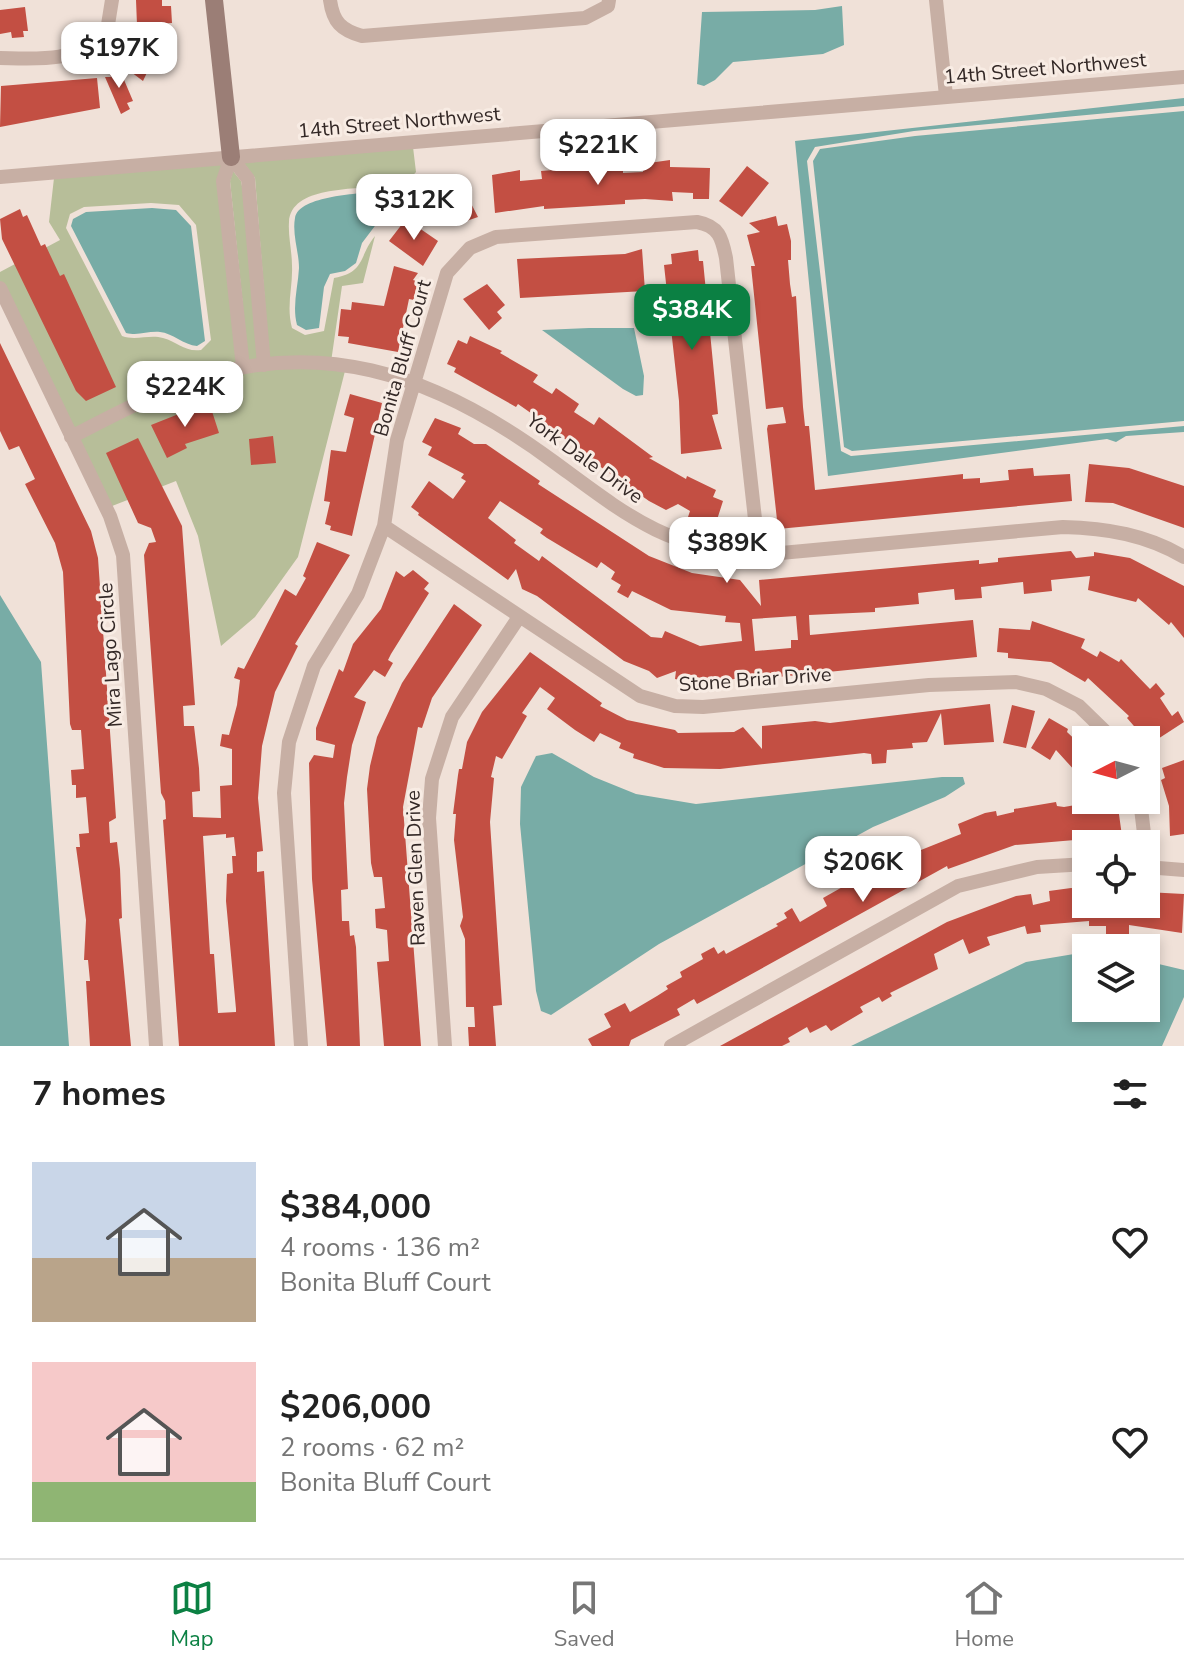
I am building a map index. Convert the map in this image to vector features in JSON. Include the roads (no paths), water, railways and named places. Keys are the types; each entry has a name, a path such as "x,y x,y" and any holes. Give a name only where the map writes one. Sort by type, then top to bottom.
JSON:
{"street":[{"path":"0,58 59,58 84,52 106,37 112,0"},
{"path":"214,0 231,157 223,181 243,367"},
{"path":"330,0 333,19 345,31 362,36 585,18 608,6 609,0"},
{"path":"936,0 946,96"},
{"name":"14th Street Northwest","path":"0,177 1184,77"},
{"path":"231,157 248,179 264,365"},
{"name":"Bonita Bluff Court","path":"301,1046 284,793 289,742 314,666 358,594 384,526 397,440 447,273 470,248 496,237 697,222 712,225 721,236 726,258 759,555"},
{"name":"Mira Lago Circle","path":"0,288 110,516 123,555 156,1046"},
{"name":"York Dale Drive","path":"71,437 172,388 243,367 315,362 373,370 416,381 509,428 649,528 679,542 717,553 759,555 1088,527 1135,536 1184,557"},
{"name":"Stone Briar Drive","path":"384,526 640,696 675,706 944,684 1016,682 1046,689 1079,706 1100,726"},
{"name":"Raven Glen Drive","path":"445,1046 429,818 432,779 452,717 519,617"},
{"path":"671,1046 958,886 1037,867 1072,865"},
{"path":"1160,868 1184,870"}],"water":[{"path":"842,6 844,45 823,54 733,62 715,80 704,86 697,84 702,12 815,10"},
{"path":"1184,98 1184,106 914,131 815,147 807,161 841,451 851,456 1184,426 1184,432 1126,436 1116,442 1107,439 828,476 795,141"},
{"path":"1184,111 1184,421 852,451 844,447 813,161 820,149 915,136"},
{"path":"381,191 390,206 362,243 356,263 345,271 330,274 324,287 319,328 306,330 297,325 295,304 299,268 294,224 299,210 319,200"},
{"path":"152,208 176,210 191,226 205,341 197,346 160,332 126,333 71,226 73,219 86,212"},
{"path":"634,328 644,376 643,395 636,396 623,389 542,330"},
{"path":"0,595 41,662 69,1046 0,1046"},
{"path":"552,753 594,777 636,794 696,804 942,777 963,777 965,784 945,797 873,827 659,944 551,1015 541,1011 536,991 520,824 521,787 536,756"},
{"path":"1072,954 1072,1022 1160,1022 1160,964 1184,970 1184,997 1162,1046 851,1046 1026,962"}]}
